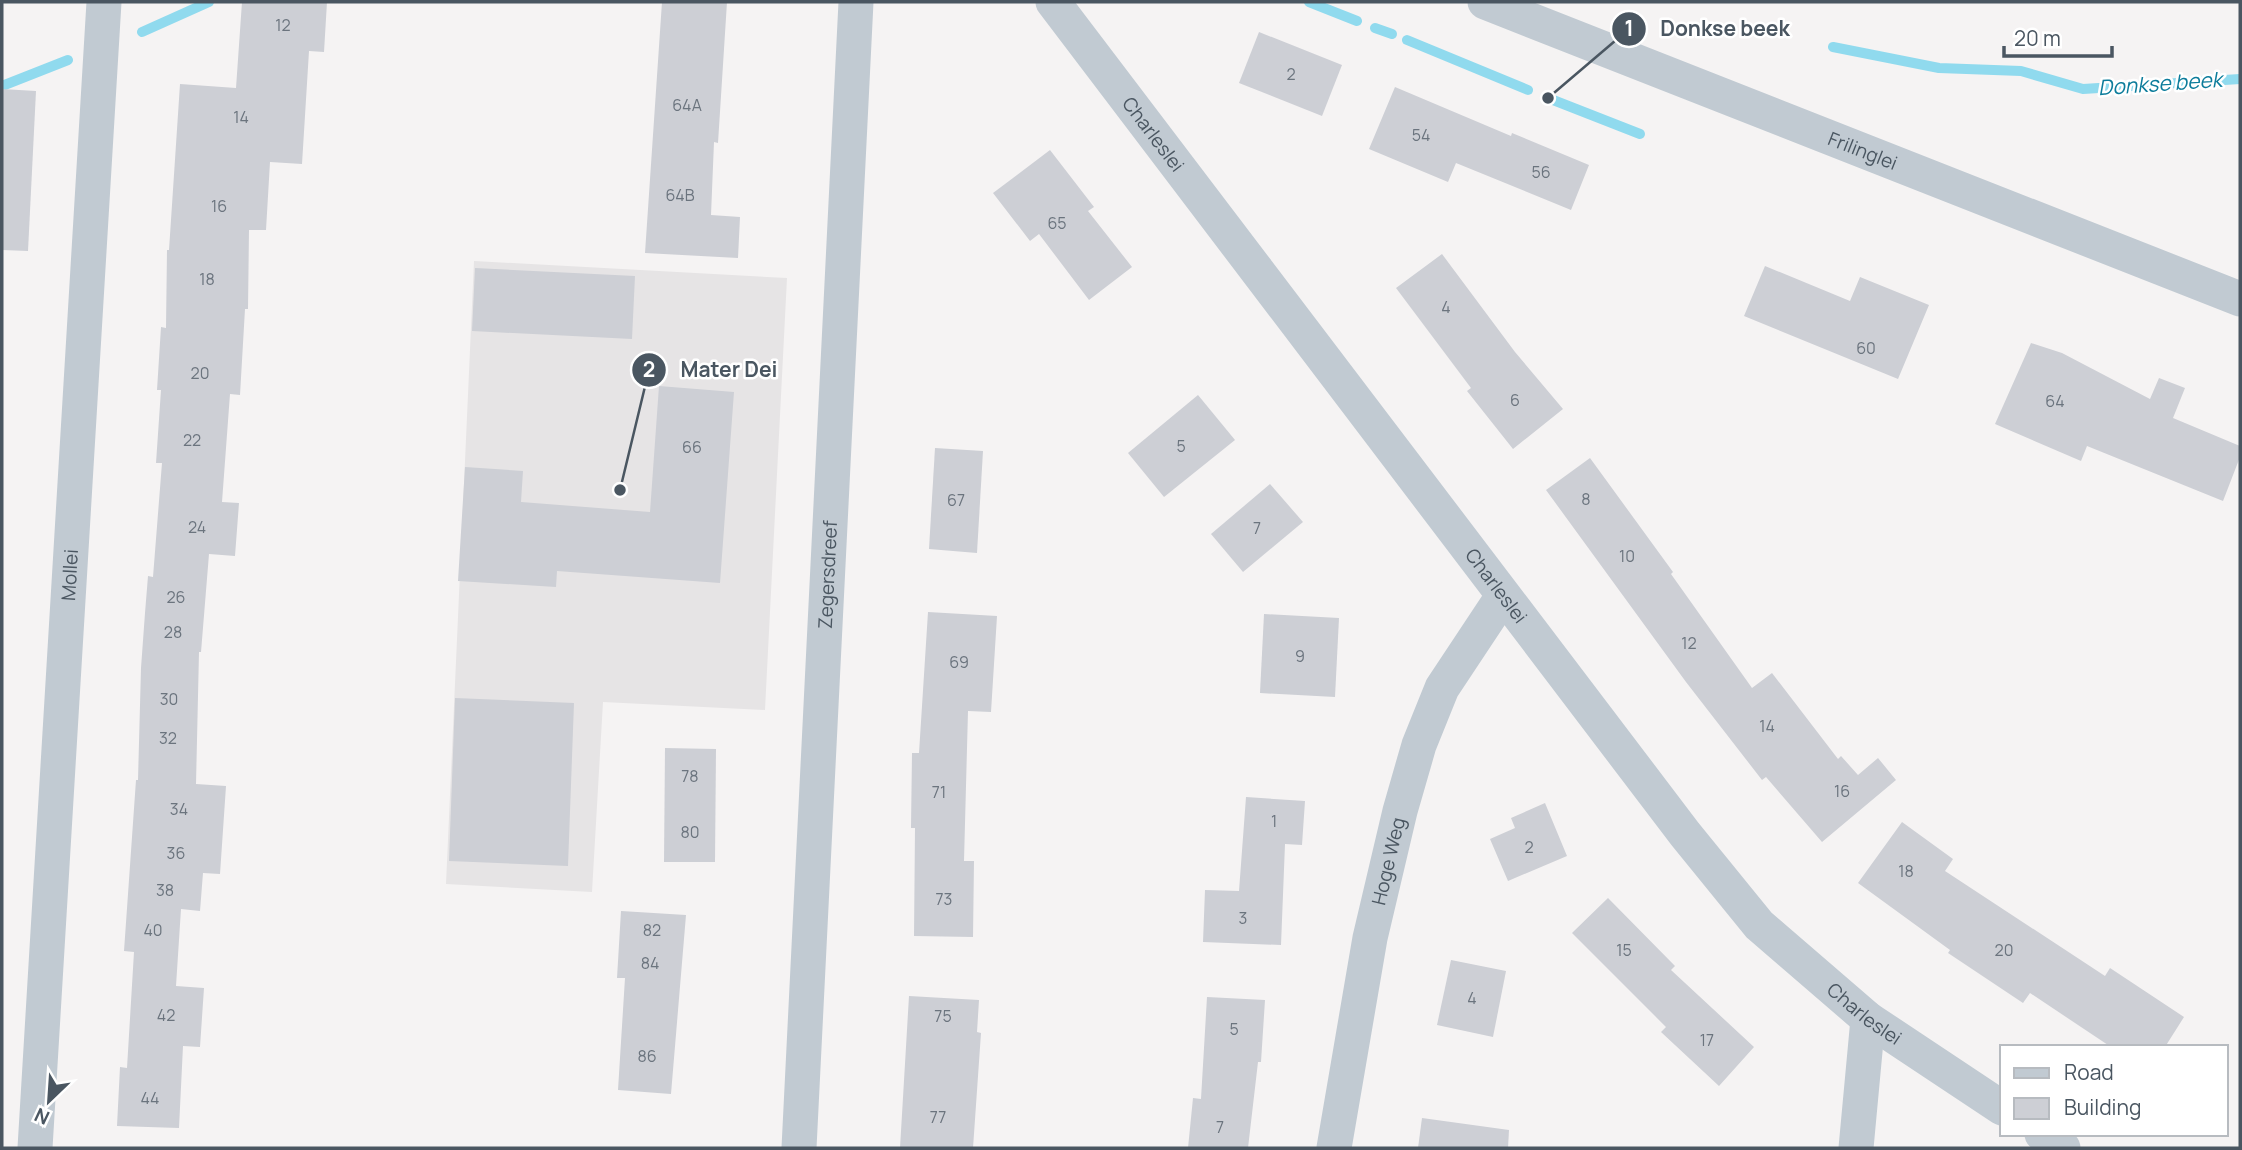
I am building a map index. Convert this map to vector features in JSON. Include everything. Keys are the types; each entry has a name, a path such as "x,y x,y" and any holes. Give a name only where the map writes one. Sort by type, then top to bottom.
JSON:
{"street":[{"name":"Mollei","path":"35,1148 104,2"},
{"name":"Zegersdreef","path":"799,1148 856,2"},
{"name":"Charleslei","path":"1053,2 1685,834 1759,925 1868,1019 2000,1107"},
{"name":"Frilinglei","path":"1485,2 2240,299"},
{"name":"Hoge Weg","path":"1334,1148 1370,938 1400,811 1419,745 1442,688 1503,596"},
{"path":"1856,1148 1868,1019"},
{"path":"2045,1136 2063,1148"}],"shaded area":[{"path":"474,261 787,278 765,710 603,702 592,892 446,884"}],"building":[{"path":"242,2 327,2 324,52 309,51 302,164 270,162 266,230 249,230 248,309 245,309 240,395 230,394 222,502 239,503 235,556 209,554 199,652 196,784 226,786 220,874 203,873 200,911 181,909 176,986 204,988 200,1047 183,1046 179,1128 117,1126 120,1067 127,1068 134,952 124,951 138,780 145,613 148,576 153,577 162,463 156,463 161,390 157,390 161,327 166,328 167,250 180,84 236,88"},
{"path":"662,2 727,2 718,143 714,142 711,215 740,217 738,258 645,253"},
{"path":"1259,32 1342,65 1322,116 1239,83"},
{"path":"1395,87 1511,136 1512,133 1589,165 1571,210 1456,163 1448,182 1369,149"},
{"path":"2,89 36,91 28,251 2,250"},
{"path":"1050,150 1094,207 1088,211 1132,267 1089,300 1039,234 1030,241 993,193"},
{"path":"1442,254 1515,352 1563,409 1513,449 1467,391 1471,388 1396,288"},
{"path":"1765,266 1850,301 1860,277 1929,305 1898,379 1744,316"},
{"path":"475,268 635,276 632,339 472,331"},
{"path":"2031,343 2062,353 2150,399 2159,378 2185,388 2173,418 2240,446 2240,457 2223,501 2087,446 2081,461 1995,424"},
{"path":"659,386 734,392 720,583 557,571 556,587 458,581 465,467 523,471 521,502 650,512"},
{"path":"1198,395 1235,440 1164,497 1128,453"},
{"path":"935,448 983,451 977,553 929,549"},
{"path":"1590,458 1673,572 1671,574 1752,688 1772,673 1838,759 1841,756 1858,775 1878,758 1896,780 1822,842 1766,777 1762,780 1686,682 1546,490"},
{"path":"1270,484 1303,522 1243,572 1211,534"},
{"path":"928,612 997,616 991,712 968,711 964,861 974,861 973,937 914,936 915,828 911,828 912,753 919,753"},
{"path":"1264,614 1339,618 1335,697 1260,693"},
{"path":"455,698 574,703 568,866 449,861"},
{"path":"665,748 716,749 715,862 664,862"},
{"path":"1246,797 1305,801 1302,845 1285,844 1281,945 1203,942 1205,890 1239,891"},
{"path":"1545,803 1567,856 1508,881 1490,839 1515,828 1511,818"},
{"path":"1902,822 1953,859 1945,871 2105,976 2110,968 2184,1017 2166,1045 2108,1045 2030,993 2023,1003 1948,953 1950,950 1858,883"},
{"path":"1608,898 1675,966 1671,970 1754,1047 1719,1086 1661,1032 1666,1027 1572,933"},
{"path":"621,911 686,915 671,1094 618,1090 625,978 617,978"},
{"path":"1451,960 1506,971 1493,1037 1437,1025"},
{"path":"909,996 979,1000 977,1032 981,1033 973,1148 900,1148"},
{"path":"1207,997 1265,1000 1261,1062 1258,1062 1248,1148 1188,1148 1193,1098 1201,1099"},
{"path":"1422,1118 1509,1130 1508,1148 1418,1148"}],"waterway":[{"name":"Donkse beek","path":"142,32 209,2"},
{"name":"Donkse beek","path":"1309,2 1357,21"},
{"name":"Donkse beek","path":"1375,28 1392,34"},
{"name":"Donkse beek","path":"1407,40 1528,90"},
{"name":"Donkse beek","path":"1833,47 1939,68 2021,71 2083,89 2240,79"},
{"name":"Donkse beek","path":"2,86 68,60"},
{"name":"Donkse beek","path":"1548,98 1640,134"}],"place":[{"name":"Donkse beek","path":"1548,98"},
{"name":"Mater Dei","path":"620,490"}]}
